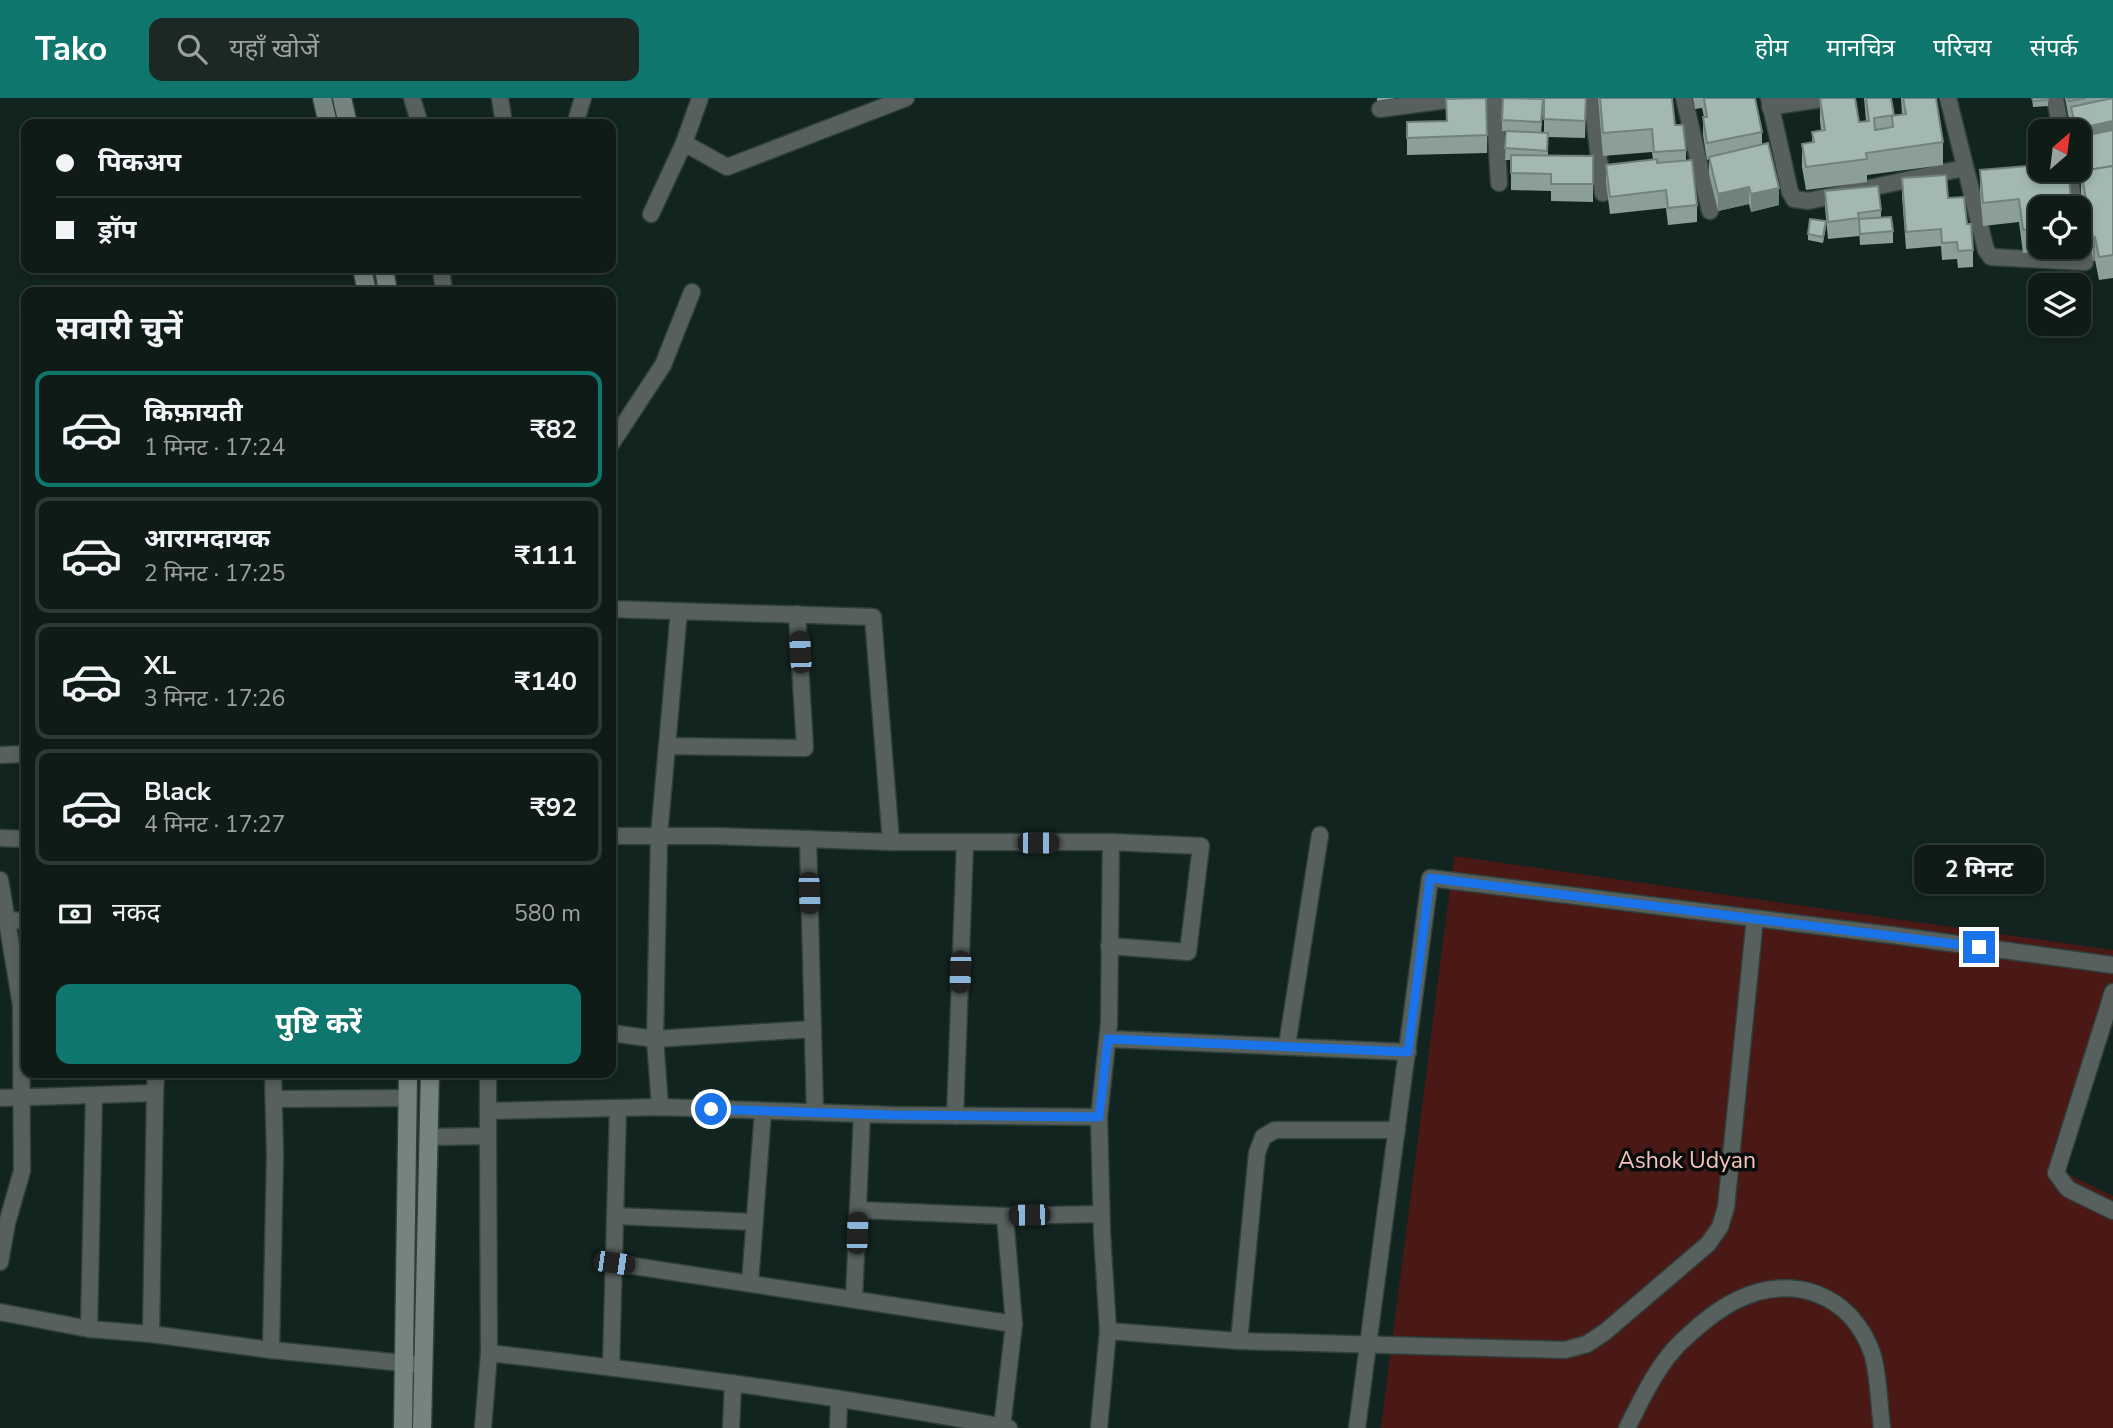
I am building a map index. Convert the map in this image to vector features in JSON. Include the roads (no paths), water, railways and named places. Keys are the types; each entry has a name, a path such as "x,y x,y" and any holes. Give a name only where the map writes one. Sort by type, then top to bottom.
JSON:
{"main road":[{"path":"322,98 327,119"},
{"path":"342,98 347,119"},
{"path":"403,1428 408,1078"},
{"path":"422,1428 430,1078"}],"street":[{"path":"412,98 418,119"},
{"path":"500,98 503,119"},
{"path":"577,119 583,98"},
{"path":"651,214 684,143 700,98"},
{"path":"684,143 727,167 906,98"},
{"path":"1380,109 1462,98"},
{"path":"1494,98 1499,183"},
{"path":"1592,98 1604,194"},
{"path":"1684,98 1710,211"},
{"path":"1828,98 1769,103 1790,192 1794,199 1808,201 1964,167"},
{"path":"1948,98 1986,250 1991,257 2028,259"},
{"path":"2055,98 2059,119"},
{"path":"2029,259 2085,262 2084,259"},
{"path":"616,436 663,365 692,292"},
{"path":"616,609 873,617 891,842"},
{"path":"660,1107 654,1039 659,836 679,611"},
{"path":"667,746 805,748 797,614"},
{"path":"0,755 21,754"},
{"path":"616,835 965,844 1111,842 1201,846 1188,952 1109,946"},
{"path":"1287,1045 1320,835"},
{"path":"0,838 21,839"},
{"path":"808,839 815,1112"},
{"path":"1099,1428 1108,1331 1099,1117 1108,1039 1111,842"},
{"path":"955,1115 965,844"},
{"path":"1357,1428 1430,878 2113,965"},
{"path":"0,880 21,990"},
{"path":"1108,1331 1239,1342 1369,1346 1565,1350 1587,1344 1605,1332 1708,1244 1720,1227 1726,1207 1755,918"},
{"path":"7,920 21,921"},
{"path":"2113,992 2056,1173 2068,1189 2113,1211"},
{"path":"616,1034 654,1039 813,1029"},
{"path":"1108,1039 1408,1052"},
{"path":"0,1262 7,1223 22,1171 22,1078"},
{"path":"151,1334 156,1078"},
{"path":"271,1350 275,1155 273,1078"},
{"path":"483,1428 489,1353 488,1078"},
{"path":"0,1098 155,1093"},
{"path":"89,1329 94,1096"},
{"path":"274,1099 408,1098"},
{"path":"488,1111 660,1107 862,1114 1099,1117"},
{"path":"611,1367 618,1108"},
{"path":"750,1283 763,1111"},
{"path":"854,1300 862,1114"},
{"path":"1239,1342 1257,1153 1263,1137 1275,1130 1397,1130"},
{"path":"430,1137 488,1136"},
{"path":"858,1210 1005,1216 1101,1213"},
{"path":"615,1216 754,1222"},
{"path":"489,1353 839,1399 1006,1427 1014,1324 1005,1216"},
{"path":"614,1263 1014,1324"},
{"path":"1627,1428 1651,1382 1679,1343 1715,1313 1738,1299 1790,1287 1814,1292 1834,1302 1863,1333 1873,1355 1882,1428"},
{"path":"0,1311 89,1329 424,1365"},
{"path":"732,1428 733,1384"},
{"path":"838,1428 839,1399"}],"park label":[{"name":"Ashok Udyan","path":"1687,1160"}]}
